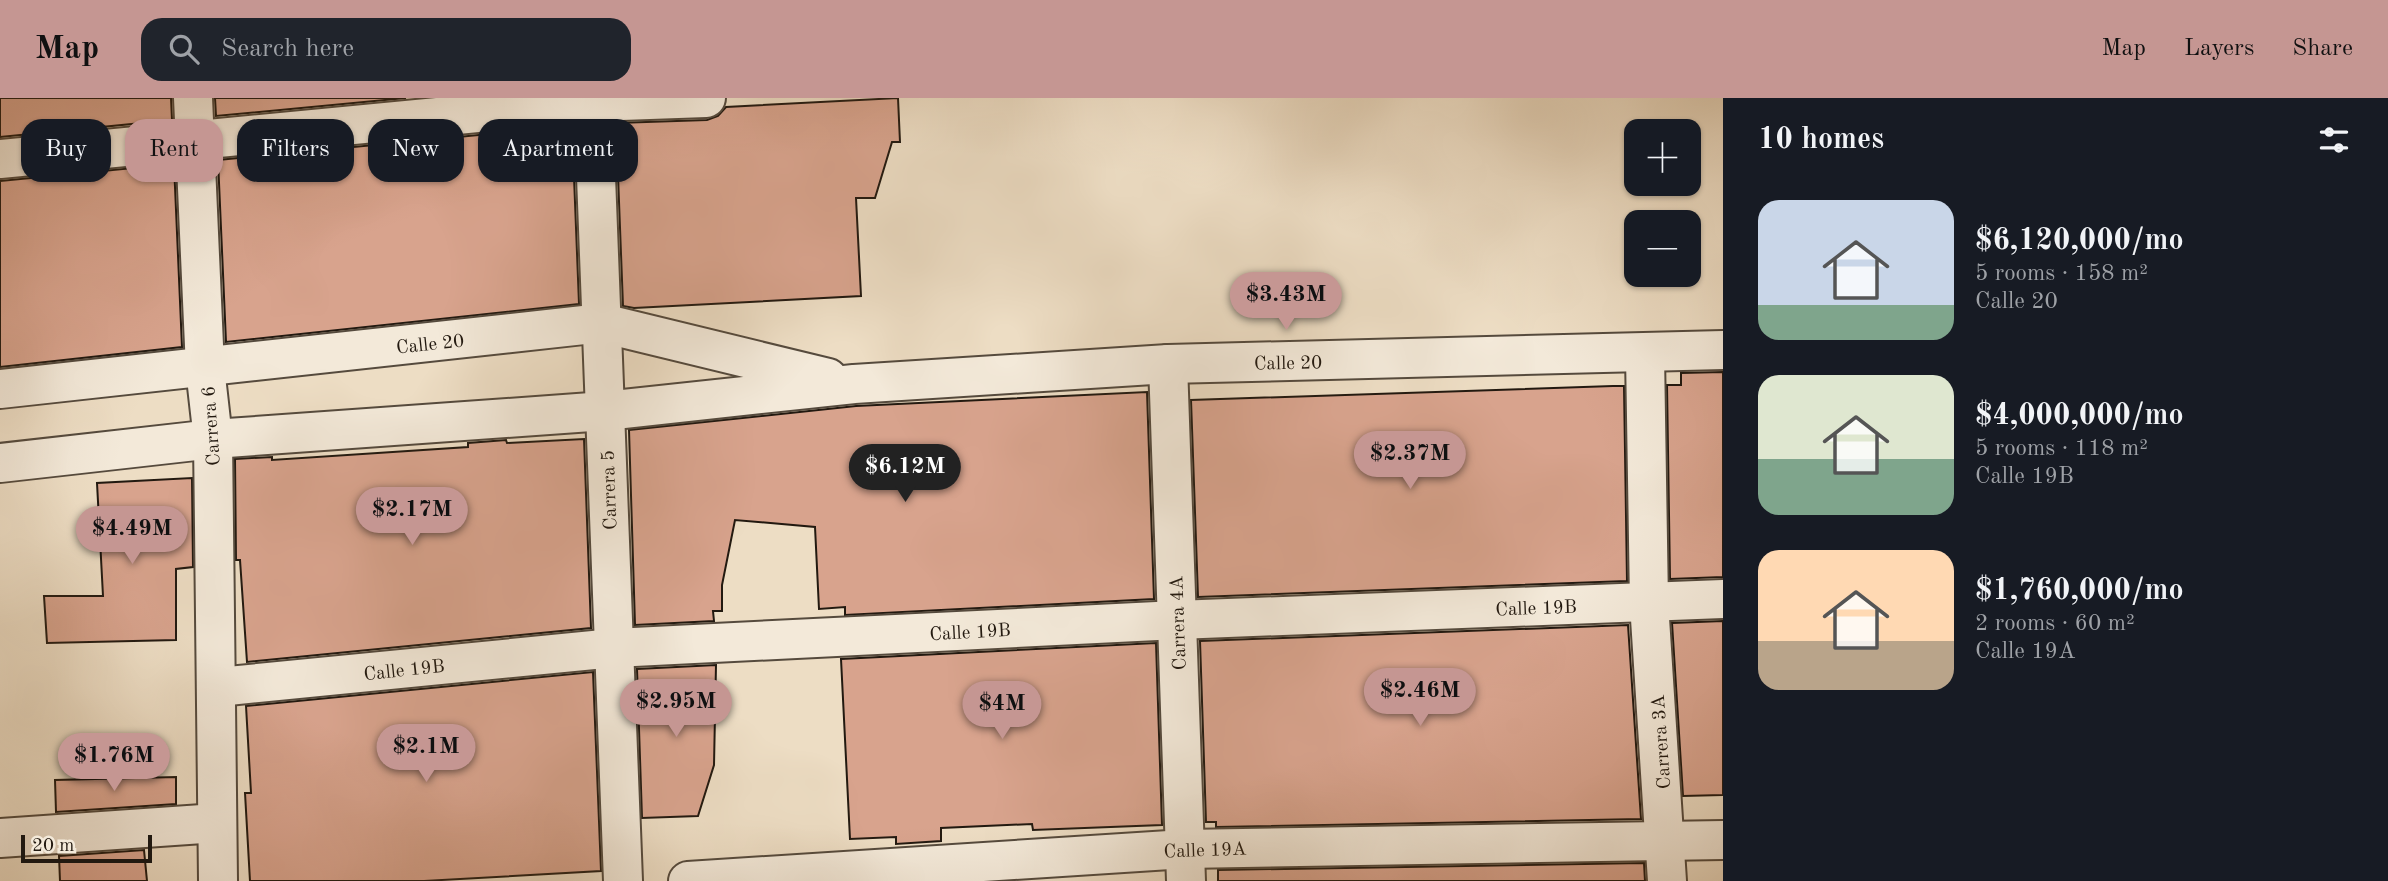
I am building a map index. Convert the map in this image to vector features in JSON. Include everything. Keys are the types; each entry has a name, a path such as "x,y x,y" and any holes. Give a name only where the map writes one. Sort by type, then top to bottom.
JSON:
{"street":[{"name":"Carrera 6","path":"193,98 193,119"},
{"path":"223,139 593,100 706,98"},
{"name":"Carrera 5","path":"593,100 623,881"},
{"path":"0,159 125,148"},
{"name":"Carrera 6","path":"194,182 205,368 213,439 218,687 218,881"},
{"name":"Calle 20","path":"0,388 602,324 854,384"},
{"name":"Calle 20","path":"0,463 213,439 605,411 854,384 1168,364 1723,350"},
{"name":"Carrera 3A","path":"1645,354 1649,603 1667,842 1667,881"},
{"name":"Carrera 4A","path":"1168,364 1185,865"},
{"name":"Calle 19B","path":"218,687 614,648 1177,620 1723,599"},
{"path":"0,838 217,823"},
{"name":"Calle 19A","path":"688,881 1185,865 1723,840"}],"building":[{"path":"0,98 171,98 172,119 125,119 125,125 111,126 111,119 21,119 21,135 0,137"},
{"path":"215,98 406,98 216,116"},
{"path":"898,98 900,142 892,142 875,198 856,198 861,296 634,308 623,306 618,182 638,182 638,122 707,120 718,116 726,107"},
{"path":"478,135 478,182 574,182 579,304 226,342 219,182 223,182 223,160 237,158 237,182 354,182 354,147 368,146 368,182 464,182 464,136"},
{"path":"125,169 125,182 175,182 182,347 0,367 0,181 21,179 21,182 111,182 111,170"},
{"path":"1723,372 1723,577 1670,579 1667,385 1681,385 1681,373"},
{"path":"1624,386 1627,581 1198,597 1191,400"},
{"path":"1147,392 1154,599 845,615 845,607 819,609 815,527 735,520 722,585 722,611 713,611 714,621 635,625 629,430 856,406"},
{"path":"584,439 591,628 247,662 240,560 236,560 235,459 272,457 272,460 468,447 468,443 506,440 507,443"},
{"path":"192,478 193,567 176,569 176,640 47,643 44,596 103,596 97,483"},
{"path":"1723,621 1723,795 1683,796 1672,623"},
{"path":"1628,625 1641,819 1216,827 1216,822 1206,822 1200,641"},
{"path":"1156,643 1162,825 1033,830 1032,824 941,828 941,841 896,844 896,837 850,839 841,659"},
{"path":"716,665 714,765 698,816 642,818 637,669"},
{"path":"593,672 601,871 424,881 250,881 245,793 251,793 246,706"},
{"path":"176,777 176,804 56,812 55,780"},
{"path":"144,850 147,881 60,881 59,856"},
{"path":"1644,863 1645,881 1218,881 1218,870"}]}
